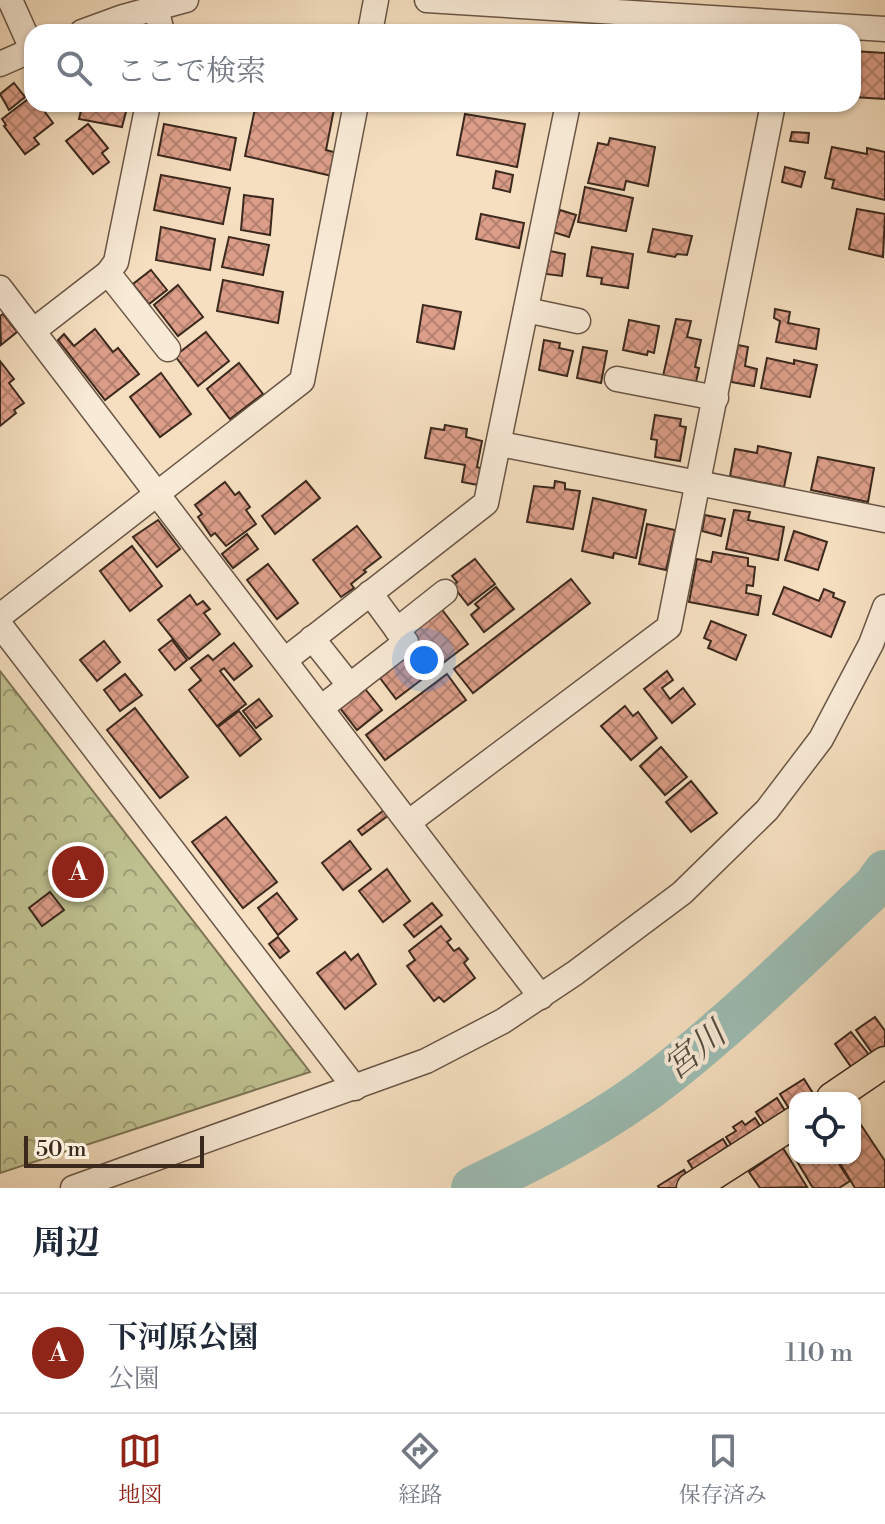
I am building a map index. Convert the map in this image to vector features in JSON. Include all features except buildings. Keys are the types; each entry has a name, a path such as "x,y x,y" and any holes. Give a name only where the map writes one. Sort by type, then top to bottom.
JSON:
{"main road":[{"path":"841,1092 885,1062"},
{"path":"692,1188 789,1126"}],"street":[{"path":"10,0 24,32"},
{"path":"107,24 186,0"},
{"path":"372,24 376,0"},
{"path":"427,0 583,21 671,24"},
{"path":"156,8 160,24"},
{"path":"861,29 885,29"},
{"path":"0,64 24,54"},
{"path":"33,331 108,273 116,262 146,112"},
{"path":"0,616 302,381 354,112"},
{"path":"285,660 486,503 566,112"},
{"path":"409,822 669,627 771,112"},
{"path":"108,273 168,349"},
{"path":"0,288 541,997"},
{"path":"526,310 578,321"},
{"path":"617,379 716,398"},
{"path":"500,444 885,520"},
{"path":"397,630 445,592"},
{"path":"321,708 406,642 370,593"},
{"path":"73,1188 426,1061 503,1021 541,997 682,893 767,810 821,739 871,644 885,607"},
{"path":"0,625 355,1088"},
{"path":"312,638 350,686"}],"green space":[{"path":"0,671 310,1072 0,1173"}],"waterway":[{"name":"宮川","path":"473,1188 573,1137 667,1074 773,982 875,886 885,872"}],"place":[{"name":"下河原公園","path":"78,872"}]}
